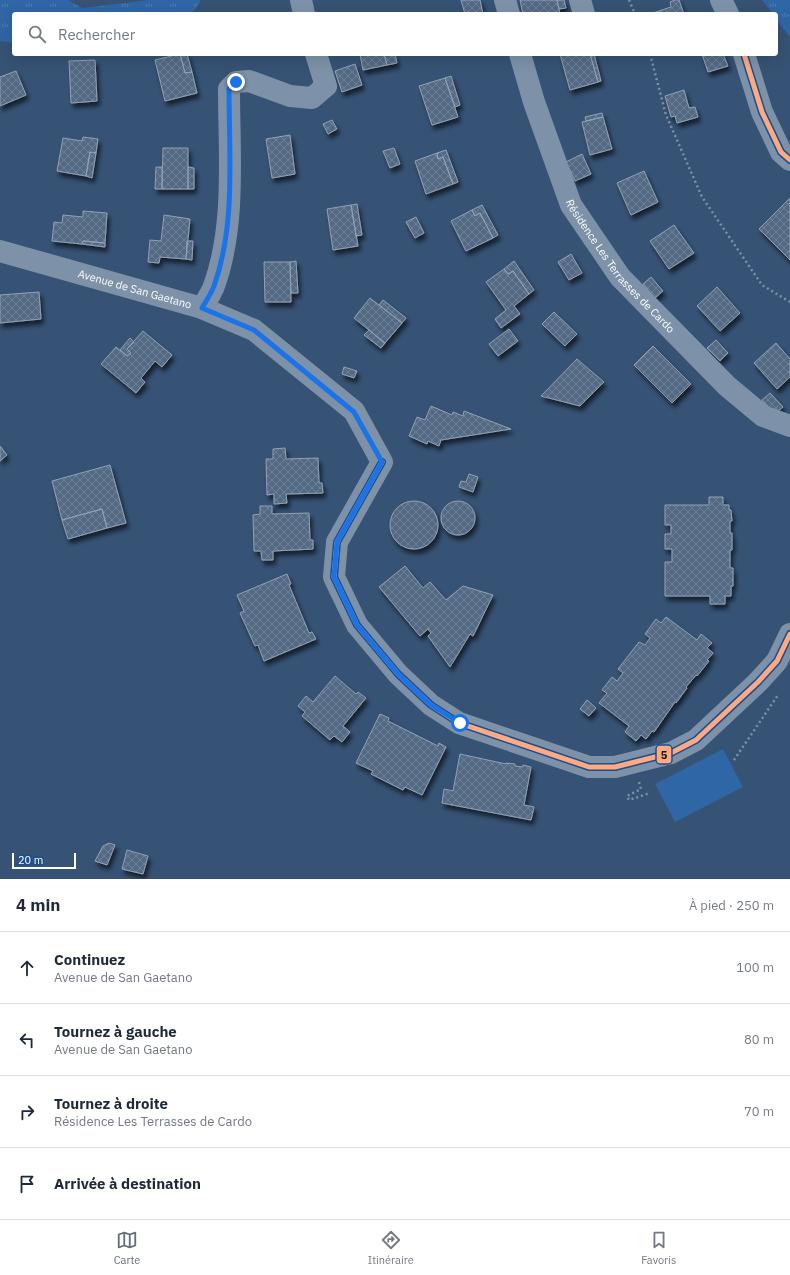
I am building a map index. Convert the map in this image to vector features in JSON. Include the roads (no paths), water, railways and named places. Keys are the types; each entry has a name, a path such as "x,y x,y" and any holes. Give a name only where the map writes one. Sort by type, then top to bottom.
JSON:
{"street":[{"path":"301,0 304,12"},
{"path":"505,0 508,12"},
{"path":"580,0 583,12"},
{"path":"721,0 727,12"},
{"path":"202,308 213,288 225,246 228,220 229,89 236,82 249,81 290,96 312,98 326,86 317,56"},
{"name":"Résidence Les Terrasses de Cardo","path":"521,56 534,102 571,205 620,277 727,386 763,416 790,426"},
{"path":"745,56 762,112 781,152 790,160"},
{"name":"Avenue de San Gaetano","path":"0,251 202,308 254,330 354,412 382,462 337,542 334,577 357,625 398,674 431,705 460,723 588,767 615,767 671,753 696,740 758,682 777,661 790,634"}]}
